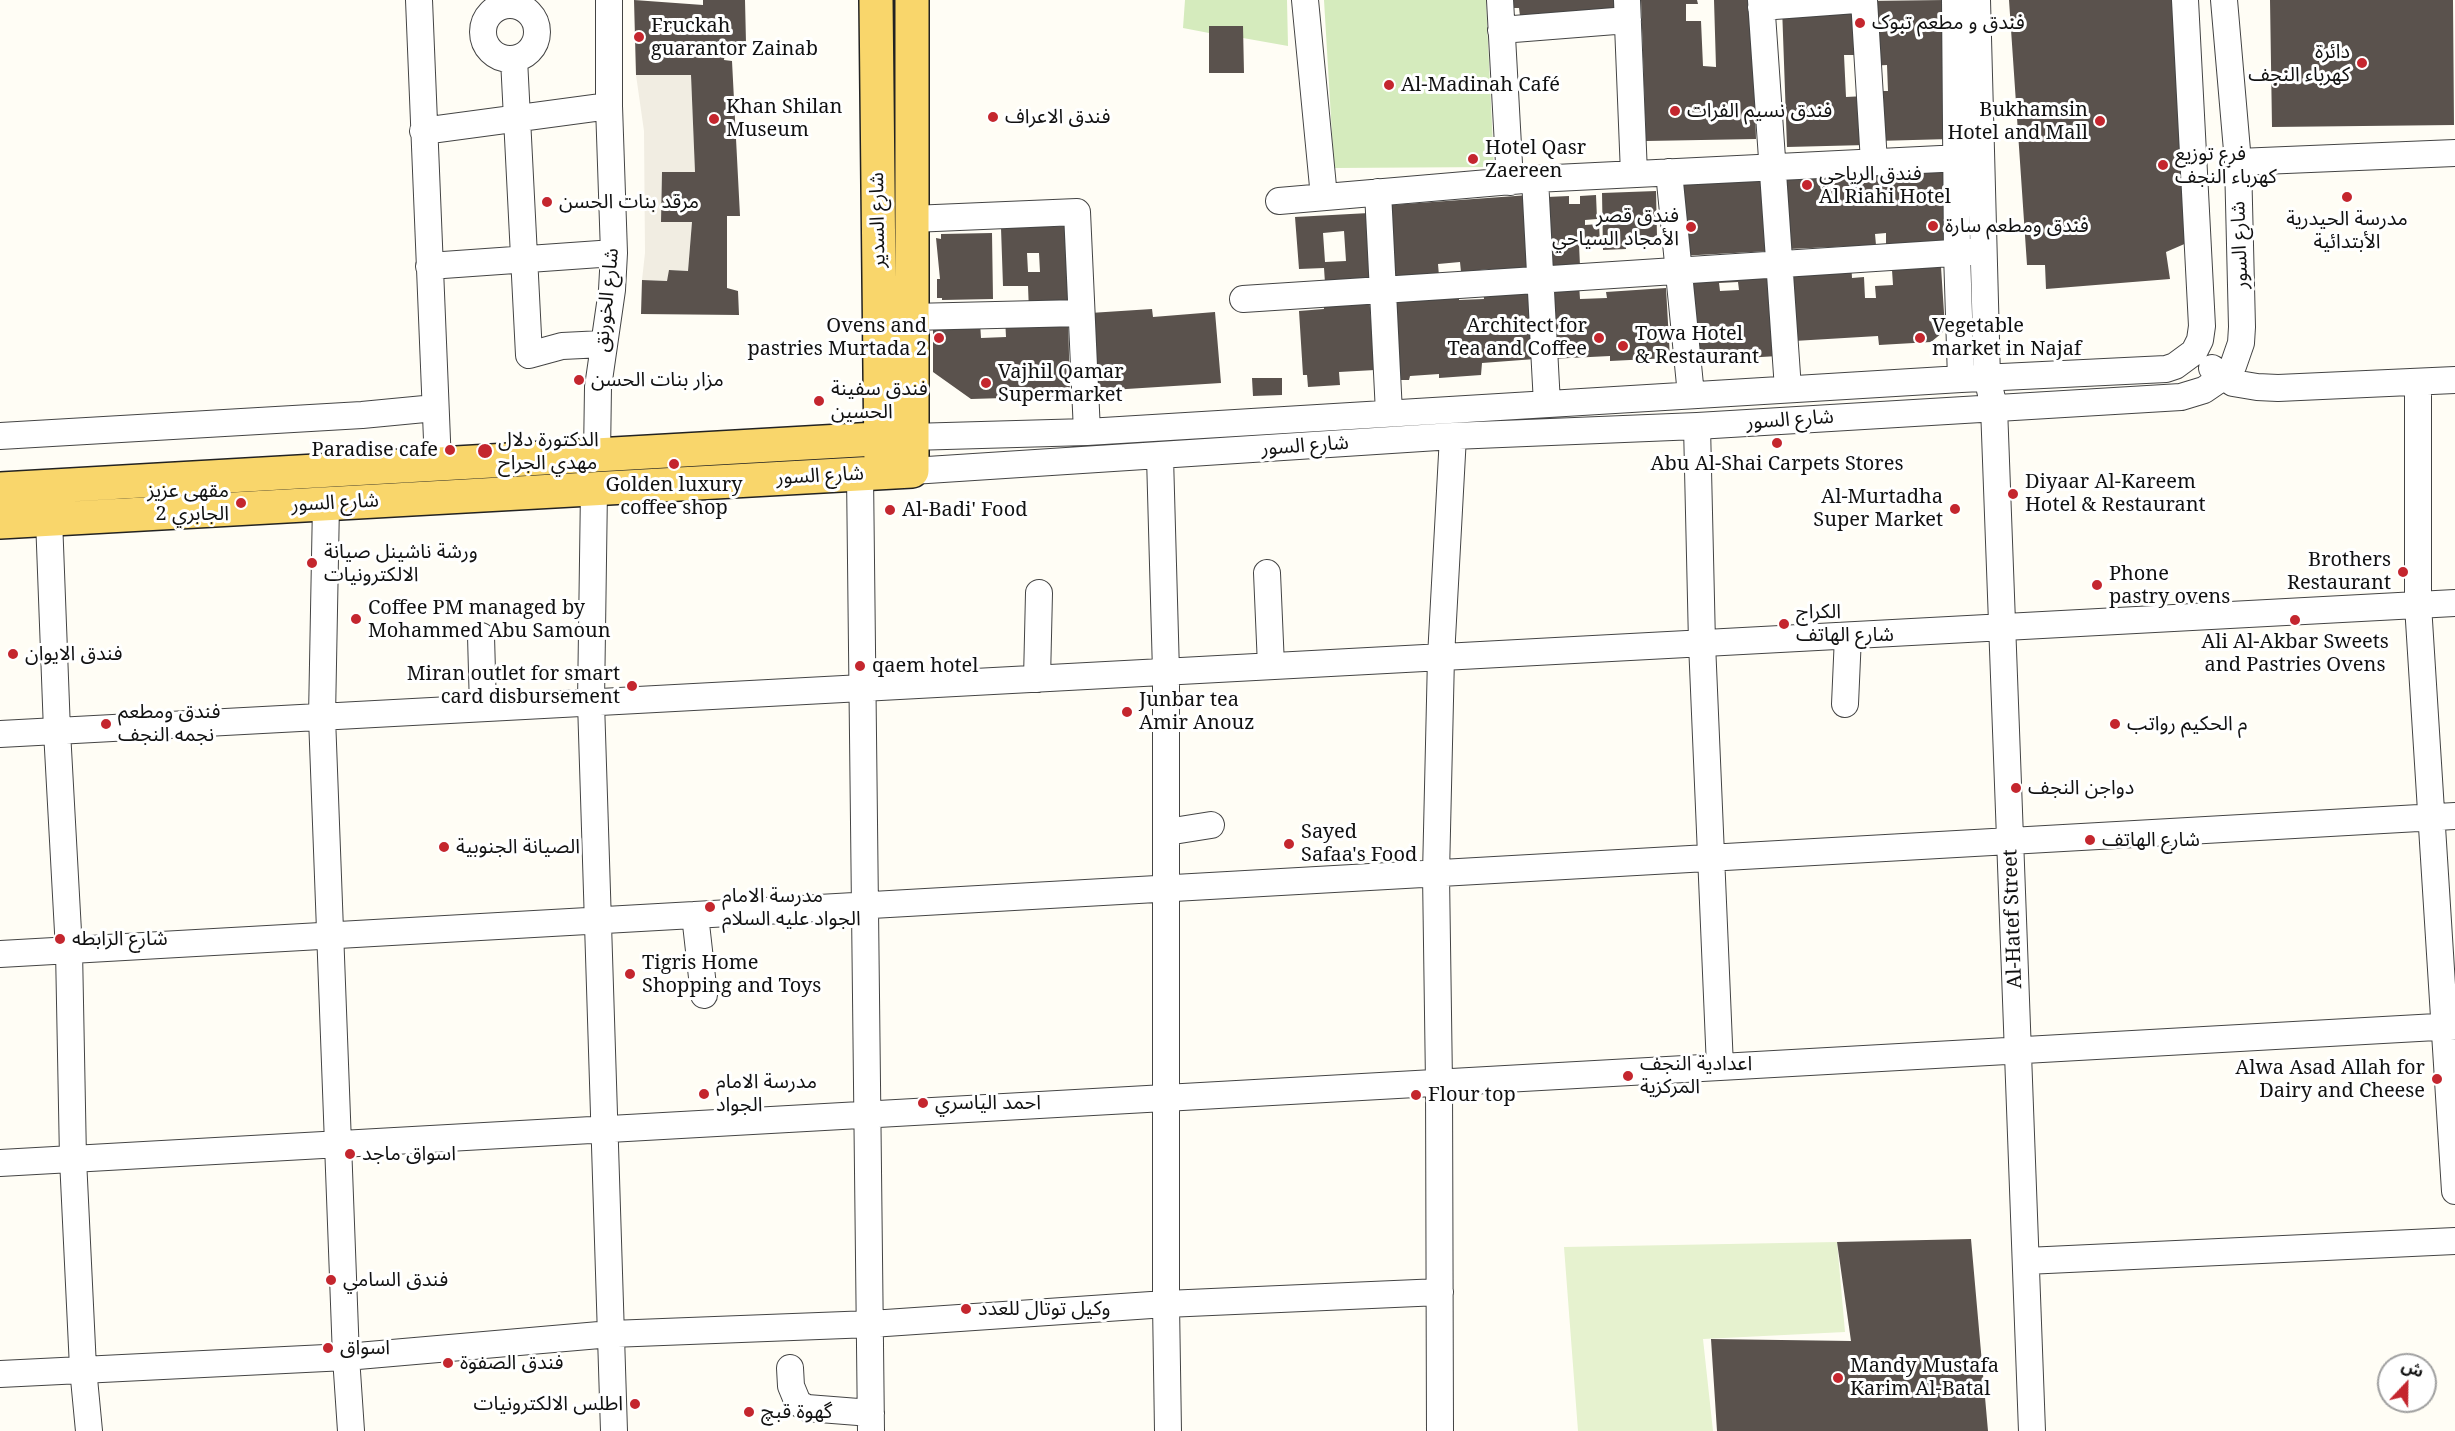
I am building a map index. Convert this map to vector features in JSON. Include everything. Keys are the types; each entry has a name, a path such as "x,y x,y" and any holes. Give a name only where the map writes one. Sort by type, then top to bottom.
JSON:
{"main road":[{"name":"شارع السدير","path":"876,0 877,62 896,438"},
{"name":"شارع السدير","path":"896,438 911,317 912,0"},
{"path":"877,62 912,61"},
{"path":"884,473 896,438"},
{"name":"شارع السور","path":"0,489 896,438"},
{"name":"شارع السور","path":"0,522 884,473"}],"street":[{"path":"419,0 438,465"},
{"name":"شارع الخورنق","path":"597,455 598,387 612,290 614,253 609,106 609,0"},
{"path":"1305,0 1324,197"},
{"path":"1500,0 1510,182"},
{"path":"1788,389 1761,3 1856,0"},
{"path":"1864,0 1874,162"},
{"path":"1955,0 1957,253 1961,379"},
{"name":"Al-Hatef Street","path":"1977,0 1987,377 1994,407 2032,1431"},
{"name":"شارع السور","path":"896,438 1035,435 1987,377 2166,369 2175,366 2194,352 2200,340 2202,326 2185,0"},
{"name":"شارع السور","path":"884,473 1452,436 1697,426 2181,397 2204,390 2223,377 2233,366 2238,354 2242,327 2238,162 2224,0"},
{"path":"509,3 526,11 536,26 535,43 530,51 514,59 506,59 490,51 483,34 487,18 509,3"},
{"path":"1501,30 1628,10 1634,174"},
{"path":"514,59 529,355 562,346 603,344"},
{"path":"423,131 609,106"},
{"path":"2238,162 2455,153"},
{"path":"1279,201 1536,179 1981,157"},
{"path":"1669,172 1691,395"},
{"path":"1536,179 1547,404"},
{"path":"1378,192 1389,414"},
{"path":"912,219 1077,212 1087,432"},
{"path":"1243,299 1383,292 1983,251"},
{"path":"429,266 614,253"},
{"path":"911,317 1081,313"},
{"path":"2194,352 2223,377 2244,386 2278,388 2455,380"},
{"path":"2418,381 2418,605 2443,817 2455,1191"},
{"path":"0,436 362,415 435,408"},
{"path":"1697,426 1702,643 1720,1067"},
{"path":"1035,435 1038,464"},
{"path":"1440,1431 1436,874 1441,657 1452,436"},
{"path":"1160,456 1166,672 1168,1431"},
{"path":"790,1368 791,1386 798,1403 807,1408 871,1422 872,1324 864,688 884,473"},
{"path":"594,489 591,702 614,1431"},
{"path":"326,504 322,717 346,1357 351,1431"},
{"path":"50,519 57,730 69,950 73,1159 83,1368 89,1431"},
{"path":"1267,573 1271,666"},
{"path":"1037,679 1039,593"},
{"path":"0,734 2455,603"},
{"path":"481,636 483,708"},
{"path":"1845,704 1848,636"},
{"path":"0,954 2443,817"},
{"path":"1167,832 1211,825"},
{"path":"695,915 704,995"},
{"path":"0,1163 2450,1026"},
{"path":"2026,1261 2455,1241"},
{"path":"0,1374 83,1368 346,1357 611,1334 872,1324 1166,1304 1440,1292"}],"green space":[{"path":"1185,0 1287,0 1288,46 1243,38 1243,26 1210,26 1209,33 1183,28"},
{"path":"1324,0 1486,0 1494,167 1334,168"},
{"path":"1837,1242 1845,1332 1703,1339 1713,1431 1578,1431 1564,1247"}],"shaded area":[{"path":"636,75 691,75 695,172 662,172 661,222 692,222 688,271 670,270 667,281 642,280 645,253 644,131"}],"building":[{"name":"Khan Shilan Museum","path":"634,0 703,5 703,0 745,0 746,43 726,42 724,60 732,61 740,216 727,216 727,288 738,291 739,315 641,314 642,280 667,281 669,270 688,271 692,222 661,222 662,172 695,172 691,75 636,75"},
{"path":"1509,0 1622,0 1617,12 1520,16 1519,8 1510,8"},
{"path":"1641,0 1697,0 1698,4 1686,4 1686,21 1701,21 1703,66 1716,67 1714,0 1752,0 1756,139 1646,141"},
{"path":"1945,0 1950,139 1876,141 1874,91 1888,91 1887,65 1869,66 1866,1"},
{"name":"Bukhamsin Hotel and Mall","path":"2009,0 2175,0 2189,242 2166,252 2170,279 2046,289 2045,265 2027,265"},
{"name":"دائرة كهرباء النجف","path":"2270,0 2453,0 2454,125 2272,127"},
{"path":"1856,4 1858,55 1844,55 1846,97 1865,96 1866,145 1787,147 1782,7"},
{"path":"1209,26 1243,26 1244,73 1209,73"},
{"path":"1945,167 1948,248 1886,250 1886,233 1875,234 1876,245 1789,249 1785,173"},
{"path":"1765,175 1770,251 1680,256 1677,179"},
{"path":"1656,191 1657,237 1626,238 1626,249 1603,250 1602,193"},
{"path":"1529,195 1535,271 1489,275 1489,269 1461,272 1460,262 1438,264 1439,276 1459,295 1459,300 1484,299 1483,288 1530,285 1535,359 1482,363 1481,375 1439,378 1439,374 1410,376 1409,380 1374,380 1375,370 1339,372 1340,385 1308,387 1307,375 1303,375 1299,311 1324,309 1323,298 1369,295 1374,360 1373,281 1325,283 1324,268 1299,269 1295,217 1369,213 1385,237 1393,237 1391,205","holes":["1344,231 1346,261 1325,262 1323,233"]},
{"path":"1596,195 1597,219 1585,220 1585,225 1599,224 1600,244 1579,244 1580,266 1550,267 1547,197 1569,196 1569,204 1580,204 1580,196"},
{"path":"1066,226 1069,310 1029,311 1028,286 1003,286 1001,228","holes":["1027,253 1039,253 1040,272 1028,272"]},
{"path":"992,233 993,299 942,300 942,298 937,298 937,279 940,279 936,238 941,239 941,234"},
{"path":"1851,261 1852,278 1864,277 1865,298 1876,298 1875,286 1893,285 1892,270 1941,267 1945,328 1942,333 1931,342 1879,345 1878,336 1794,341 1789,265"},
{"path":"1772,267 1778,356 1694,361 1687,272","holes":["1738,282 1739,290 1720,291 1719,283"]},
{"path":"1579,284 1580,299 1607,298 1606,292 1666,288 1670,358 1610,361 1610,356 1550,359 1545,285"},
{"path":"1152,309 1153,317 1215,312 1221,383 1095,391 1090,313"},
{"path":"1068,315 1070,396 971,399 933,372 933,324 980,322 981,338 1006,337 1005,318"},
{"path":"1252,378 1282,378 1282,395 1253,396"},
{"path":"1971,1239 1988,1431 1717,1431 1711,1339 1851,1341 1837,1242"}],"place":[{"name":"فندق و مطعم تبوک","path":"1860,23"},
{"name":"Fruckah guarantor Zainab","path":"639,37"},
{"name":"دائرة كهرباء النجف","path":"2362,63"},
{"name":"Al-Madinah Café","path":"1389,85"},
{"name":"فندق نسيم الفرات","path":"1675,111"},
{"name":"فندق الاعراف","path":"993,117"},
{"name":"Khan Shilan Museum","path":"714,119"},
{"name":"Bukhamsin Hotel and Mall","path":"2100,121"},
{"name":"Hotel Qasr Zaereen","path":"1473,159"},
{"name":"فرع توزيع كهرباء النجف","path":"2163,165"},
{"name":"فندق الرياحي Al Riahi Hotel","path":"1807,185"},
{"name":"مدرسة الحيدرية الأبتدائية","path":"2347,197"},
{"name":"مرقد بنات الحسن","path":"547,202"},
{"name":"فندق ومطعم سارة","path":"1933,226"},
{"name":"فندق قصر الأمجاد السياحي","path":"1691,227"},
{"name":"Ovens and pastries Murtada 2","path":"939,338"},
{"name":"Architect for Tea and Coffee","path":"1599,338"},
{"name":"Vegetable market in Najaf","path":"1920,338"},
{"name":"Towa Hotel & Restaurant","path":"1623,346"},
{"name":"مزار بنات الحسن","path":"579,380"},
{"name":"Vajhil Qamar Supermarket","path":"986,383"},
{"name":"فندق سفينة الحسين","path":"819,401"},
{"name":"Abu Al-Shai Carpets Stores","path":"1777,443"},
{"name":"Paradise cafe","path":"450,450"},
{"name":"الدكتورة دلال مهدي الجراح","path":"485,451"},
{"name":"Golden luxury coffee shop","path":"674,464"},
{"name":"Diyaar Al-Kareem Hotel & Restaurant","path":"2013,494"},
{"name":"مقهى عزيز الجابري 2","path":"241,503"},
{"name":"Al-Murtadha Super Market","path":"1955,509"},
{"name":"Al-Badi' Food","path":"890,510"},
{"name":"ورشة ناشينل صيانة الالكترونيات","path":"312,563"},
{"name":"Brothers Restaurant","path":"2403,572"},
{"name":"Phone pastry ovens","path":"2097,585"},
{"name":"Coffee PM managed by Mohammed Abu Samoun","path":"356,619"},
{"name":"Ali Al-Akbar Sweets and Pastries Ovens","path":"2295,620"},
{"name":"الكراج شارع الهاتف","path":"1784,624"},
{"name":"فندق الايوان","path":"13,654"},
{"name":"qaem hotel","path":"860,666"},
{"name":"Miran outlet for smart card disbursement","path":"632,686"},
{"name":"Junbar tea Amir Anouz","path":"1127,712"},
{"name":"فندق ومطعم نجمه النجف","path":"106,724"},
{"name":"م الحكيم رواتب","path":"2115,724"},
{"name":"دواجن النجف","path":"2016,788"},
{"name":"شارع الهاتف","path":"2090,840"},
{"name":"Sayed Safaa's Food","path":"1289,844"},
{"name":"الصيانة الجنوبية","path":"444,847"},
{"name":"مدرسة الامام الجواد عليه السلام","path":"710,907"},
{"name":"شارع الرابطه","path":"60,939"},
{"name":"Tigris Home Shopping and Toys","path":"630,974"},
{"name":"اعدادية النجف المركزية","path":"1628,1076"},
{"name":"Alwa Asad Allah for Dairy and Cheese","path":"2437,1079"},
{"name":"مدرسة الامام الجواد","path":"704,1094"},
{"name":"Flour top","path":"1416,1095"},
{"name":"احمد الياسري","path":"923,1103"},
{"name":"اسواق ماجد","path":"350,1154"},
{"name":"فندق السامي","path":"331,1280"},
{"name":"وكيل توتال للعدد","path":"966,1309"},
{"name":"اسواق","path":"328,1348"},
{"name":"فندق الصفوة","path":"448,1363"},
{"name":"Mandy Mustafa Karim Al-Batal","path":"1838,1378"},
{"name":"اطلس الالكترونيات","path":"635,1404"},
{"name":"گهوة قبچ","path":"749,1412"}]}
